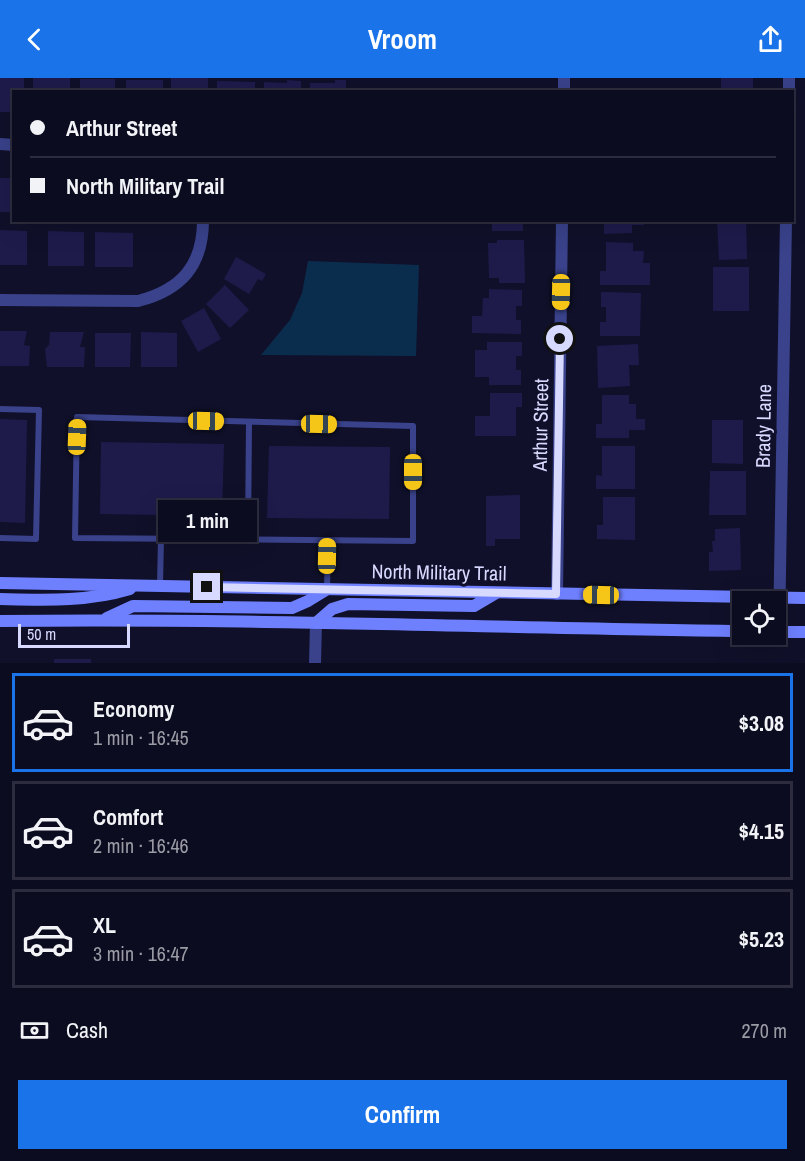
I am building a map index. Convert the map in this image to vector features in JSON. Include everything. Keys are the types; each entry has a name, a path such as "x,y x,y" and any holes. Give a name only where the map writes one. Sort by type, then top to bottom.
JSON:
{"main road":[{"name":"North Military Trail","path":"0,582 732,596"},
{"path":"0,599 86,599 110,595 142,585"},
{"path":"104,620 133,606 292,608 327,590"},
{"path":"316,623 332,609 348,604 474,606 498,593"},
{"name":"North Military Trail","path":"786,597 805,598"},
{"path":"0,621 104,620 732,631"},
{"path":"786,632 805,632"}],"street":[{"path":"0,300 138,301 158,296 181,280 196,263 203,235 203,222"},
{"name":"Arthur Street","path":"556,594 562,222"},
{"name":"Brady Lane","path":"780,591 786,222"},
{"path":"315,663 316,623"}],"lane":[{"path":"0,409 39,410 36,539 0,538"},
{"path":"78,417 413,426 413,541 161,538 75,538 78,417"},
{"path":"248,539 249,422"},
{"path":"160,586 161,538"},
{"path":"327,590 328,540"}],"water":[{"path":"308,261 419,265 416,356 261,355 290,320 302,293"}],"building":[{"path":"0,78 24,78 24,90 12,90 12,112 0,112"},
{"path":"33,78 70,78 70,90 33,90"},
{"path":"171,78 208,78 208,90 171,90"},
{"path":"721,78 753,78 753,90 721,90"},
{"path":"80,79 115,79 115,90 80,90"},
{"path":"126,80 163,80 163,90 126,90"},
{"path":"287,80 301,81 301,90 264,90 264,82 287,83"},
{"path":"335,80 346,80 346,90 310,90 310,83 335,83"},
{"path":"217,81 255,82 255,90 217,90"},
{"path":"604,88 642,88 642,90 604,90"},
{"path":"0,178 12,178 12,212 0,212"},
{"path":"492,222 523,222 523,231 492,231"},
{"path":"604,222 644,222 644,225 632,225 632,233 604,234"},
{"path":"717,222 746,222 747,259 719,260"},
{"path":"0,230 27,231 27,265 0,265"},
{"path":"48,231 84,232 84,266 48,266"},
{"path":"95,232 133,233 133,267 95,267"},
{"path":"497,240 524,240 525,283 499,283 499,278 489,278 488,243 497,243"},
{"path":"606,242 633,243 633,251 644,251 643,263 650,263 650,285 600,285 600,271 606,271"},
{"path":"236,257 266,274 262,281 258,279 249,294 224,279"},
{"path":"713,267 749,267 749,311 713,311"},
{"path":"225,285 249,310 230,328 206,304"},
{"path":"489,289 522,290 522,306 516,306 516,320 521,320 521,334 472,333 472,316 482,316 483,298 489,298"},
{"path":"601,292 641,293 640,336 600,336 600,322 606,322 606,307 601,307"},
{"path":"204,308 221,339 198,352 181,321"},
{"path":"0,331 27,331 24,345 30,346 29,366 0,366"},
{"path":"50,332 84,332 80,347 85,347 84,367 47,367 45,349 49,345"},
{"path":"141,332 177,333 177,367 141,367"},
{"path":"95,333 131,333 130,367 95,367"},
{"path":"487,342 522,342 522,356 516,356 516,370 521,370 521,385 489,385 489,377 475,377 475,350 487,350"},
{"path":"638,344 639,365 629,365 630,386 598,388 597,346"},
{"path":"490,393 522,393 522,407 516,407 516,436 475,436 475,416 490,416"},
{"path":"602,395 629,395 629,404 636,404 636,419 645,419 645,430 629,430 629,438 596,438 596,424 602,424"},
{"path":"0,419 27,420 25,523 0,522"},
{"path":"712,420 743,420 743,464 712,463"},
{"path":"101,442 224,444 222,516 100,514"},
{"path":"269,446 390,447 389,519 267,518"},
{"path":"602,446 635,446 635,489 596,489 596,475 602,476"},
{"path":"710,471 746,471 746,515 709,515"},
{"path":"520,495 520,539 495,539 495,546 486,546 486,496"},
{"path":"603,497 635,497 635,540 597,539 597,525 603,525"},
{"path":"740,528 741,570 709,571 709,552 713,552 712,541 715,541 715,529"},
{"path":"54,659 91,659 91,663 54,663"}],"route":[{"path":"207,587 556,594 560,339"}]}
